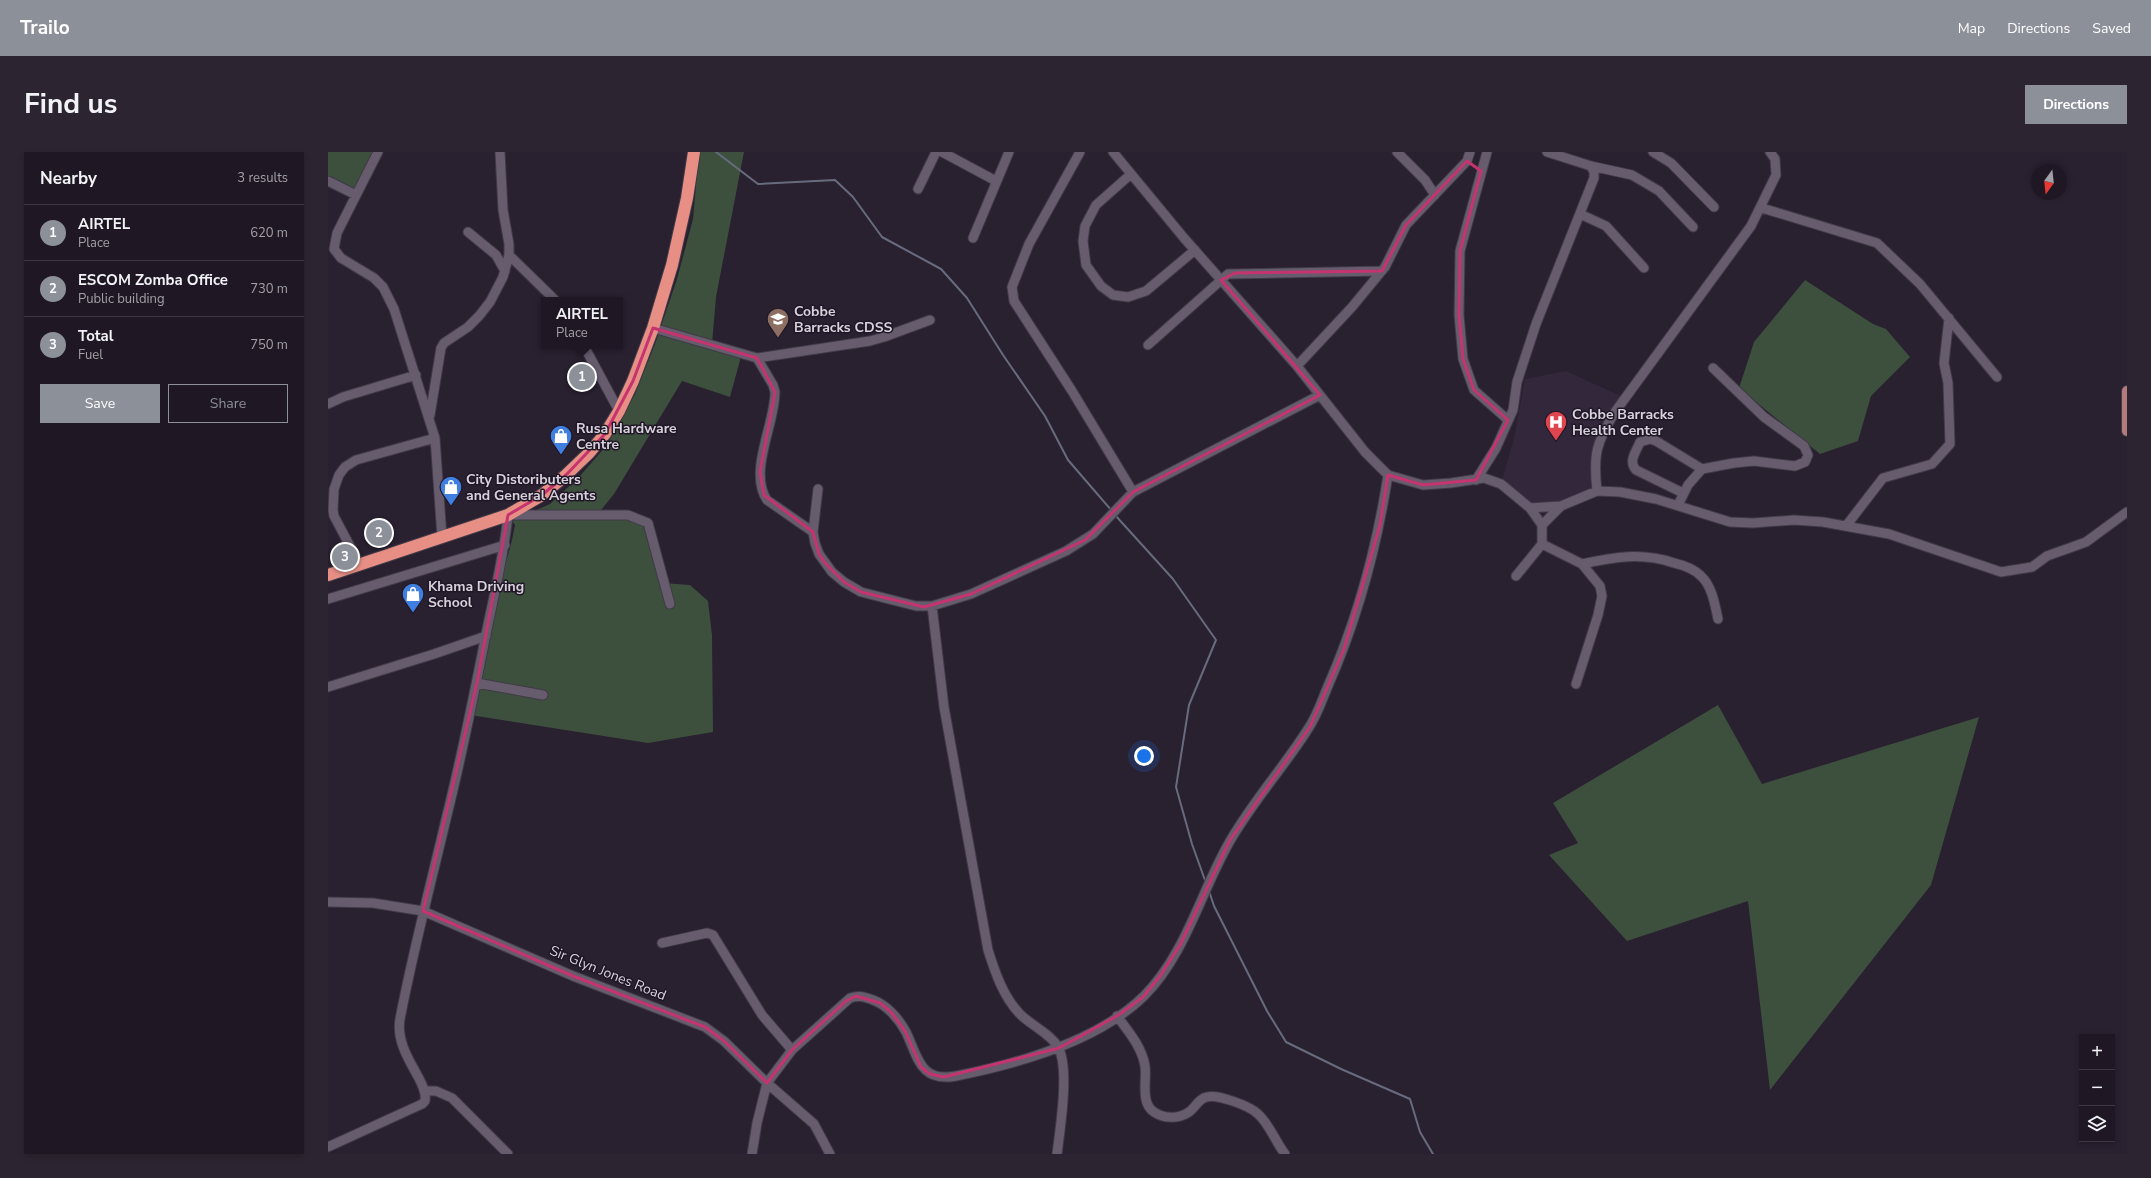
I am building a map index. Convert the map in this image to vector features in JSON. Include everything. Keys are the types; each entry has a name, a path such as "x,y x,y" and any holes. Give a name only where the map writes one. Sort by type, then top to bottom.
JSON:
{"highway":[{"path":"328,575 508,515 542,495 566,475 601,438 619,411 633,381 653,328 672,265 687,198 694,152"}],"main road":[{"path":"2127,391 2127,431"}],"street":[{"path":"378,152 337,233 332,255 341,258 374,278 383,287 394,309 430,418 435,438 442,537"},
{"path":"430,418 441,348 479,316 500,284 508,256 502,197 500,152"},
{"path":"918,189 936,152"},
{"path":"942,152 996,181"},
{"path":"973,238 1009,152"},
{"path":"1080,152 1029,244 1012,287 1014,301 1072,391 1133,492"},
{"path":"1112,152 1195,250 1297,366 1365,452 1388,474 1423,485 1484,478 1501,484 1530,508 1542,525 1542,544 1516,576"},
{"path":"1397,152 1425,180 1435,195"},
{"path":"1487,152 1460,252 1459,315 1463,359 1474,390 1508,420"},
{"path":"1547,152 1591,166 1632,175 1659,191 1693,227"},
{"path":"1653,152 1671,163 1714,207"},
{"path":"1597,491 1594,460 1597,447 1605,429 1615,412 1751,226 1762,208 1776,175 1775,159 1770,152"},
{"path":"1297,366 1352,307 1382,271 1406,225 1435,195 1468,155 1481,171"},
{"path":"1476,480 1496,448 1513,410 1517,382 1536,324 1594,178 1594,172 1591,166"},
{"path":"1131,174 1096,205 1085,226 1083,242 1086,265 1102,286 1113,295 1128,297 1146,291 1195,250"},
{"path":"328,181 356,195"},
{"path":"1762,208 1877,243 1920,284 1996,377"},
{"path":"1580,214 1606,226 1644,268"},
{"path":"468,232 498,258 504,271"},
{"path":"498,258 508,256"},
{"path":"508,256 553,297"},
{"path":"1148,344 1228,274 1382,271"},
{"path":"1846,526 1883,478 1932,464 1950,444 1948,383 1944,363 1949,318"},
{"path":"653,328 757,358 877,339 930,320"},
{"path":"586,349 619,411"},
{"path":"757,358 773,385 775,392 760,472 764,495 767,500 813,532"},
{"path":"1678,505 1684,493 1702,469 1734,462 1754,461 1795,466 1804,462 1808,455 1804,446 1764,417 1713,368"},
{"path":"328,404 343,397 416,376"},
{"path":"818,489 813,532 819,554 832,572 844,582 861,592 916,606 932,606 971,594 1066,551 1093,534 1133,492 1320,395"},
{"path":"360,565 333,514 334,489 339,475 345,467 356,460 435,438"},
{"path":"1684,493 1636,470 1632,466 1632,461 1640,442 1650,439 1656,441 1702,469"},
{"path":"752,1154 757,1123 767,1083 792,1050 846,1001 856,996 880,1003 891,1012 905,1031 921,1067 938,1076 954,1076 1059,1048 1117,1016 1143,997 1160,976 1180,945 1230,840 1310,727 1344,649 1380,525 1388,474"},
{"path":"1530,508 1561,506 1597,491 1627,493 1678,505 1730,522 1753,523 1794,520 1846,526 1889,534 2001,572 2032,567 2047,556 2086,542 2127,512"},
{"path":"1542,525 1561,506"},
{"path":"328,1147 422,1104 426,1097 403,1050 398,1030 423,911 448,814 477,683 504,545 508,515 628,515 648,523 670,604"},
{"path":"1542,544 1582,564 1600,586 1602,596 1576,684"},
{"path":"328,599 504,545"},
{"path":"1582,564 1634,555 1659,558 1684,566 1702,576 1715,600 1718,619"},
{"path":"932,606 944,707 988,950 999,982 1009,1000 1019,1013 1056,1043 1063,1063 1063,1098 1057,1154"},
{"path":"328,687 486,636"},
{"path":"477,683 543,695"},
{"name":"Sir Glyn Jones Road","path":"328,902 373,903 423,911 573,976 705,1027 724,1041 767,1083 814,1124 830,1154"},
{"path":"662,943 707,933 713,935 762,1015 792,1050"},
{"path":"1117,1016 1139,1048 1145,1067 1146,1093 1149,1107 1154,1112 1169,1117 1182,1116 1207,1097 1214,1096 1253,1110 1266,1123 1285,1154"},
{"path":"424,1091 436,1091 452,1098 508,1154"}],"highlighted area":[{"path":"1467,161 1481,171 1460,251 1459,315 1463,359 1474,390 1508,420 1476,480 1423,485 1388,475 1380,525 1344,649 1310,727 1230,840 1180,945 1160,976 1143,997 1117,1016 1059,1048 944,1077 930,1074 921,1067 905,1031 891,1012 880,1003 856,996 846,1001 792,1050 767,1083 724,1041 705,1027 573,976 423,911 477,683 508,515 542,495 566,475 605,434 633,381 653,328 757,358 775,392 760,472 764,495 813,532 819,554 825,563 844,582 861,592 924,607 971,594 1085,540 1133,492 1320,395 1221,280 1235,273 1382,271 1406,225"}],"shaded area":[{"name":"Cobbe Barracks Health Center","path":"1566,371 1621,396 1622,403 1597,447 1597,491 1561,506 1530,508 1501,484 1514,438 1525,379"}],"green space":[{"path":"328,152 378,152 356,195 328,181"},
{"path":"699,152 744,152 716,297 712,344 742,353 730,397 682,381 614,494 601,510 648,523 663,583 690,585 708,601 712,635 713,732 648,743 470,715 486,636 515,525 508,515 518,518 550,504 579,477 607,445 635,394 655,344 677,279 693,219"},
{"path":"1805,280 1873,324 1886,329 1910,357 1871,396 1858,441 1820,454 1739,388 1754,342"},
{"path":"1718,705 1762,784 1979,717 1931,885 1770,1090 1748,901 1627,941 1549,855 1578,843 1553,803"}],"waterway":[{"path":"716,152 758,184 835,180 853,197 882,237 941,269 967,298 1003,355 1045,416 1068,460 1112,511"},
{"path":"1115,515 1173,579 1216,640 1189,705 1176,787 1192,844 1206,883"},
{"path":"1209,891 1214,906 1267,1011 1286,1042 1341,1069 1410,1099 1420,1132 1433,1154"}],"place":[{"name":"Cobbe Barracks CDSS","path":"778,338"},
{"name":"AIRTEL","path":"582,377"},
{"name":"Cobbe Barracks Health Center","path":"1556,442"},
{"name":"Rusa Hardware Centre","path":"561,456"},
{"name":"City Distoributers and General Agents","path":"451,506"},
{"name":"ESCOM Zomba Office","path":"379,533"},
{"name":"Total","path":"345,557"},
{"name":"Khama Driving School","path":"413,614"}]}
